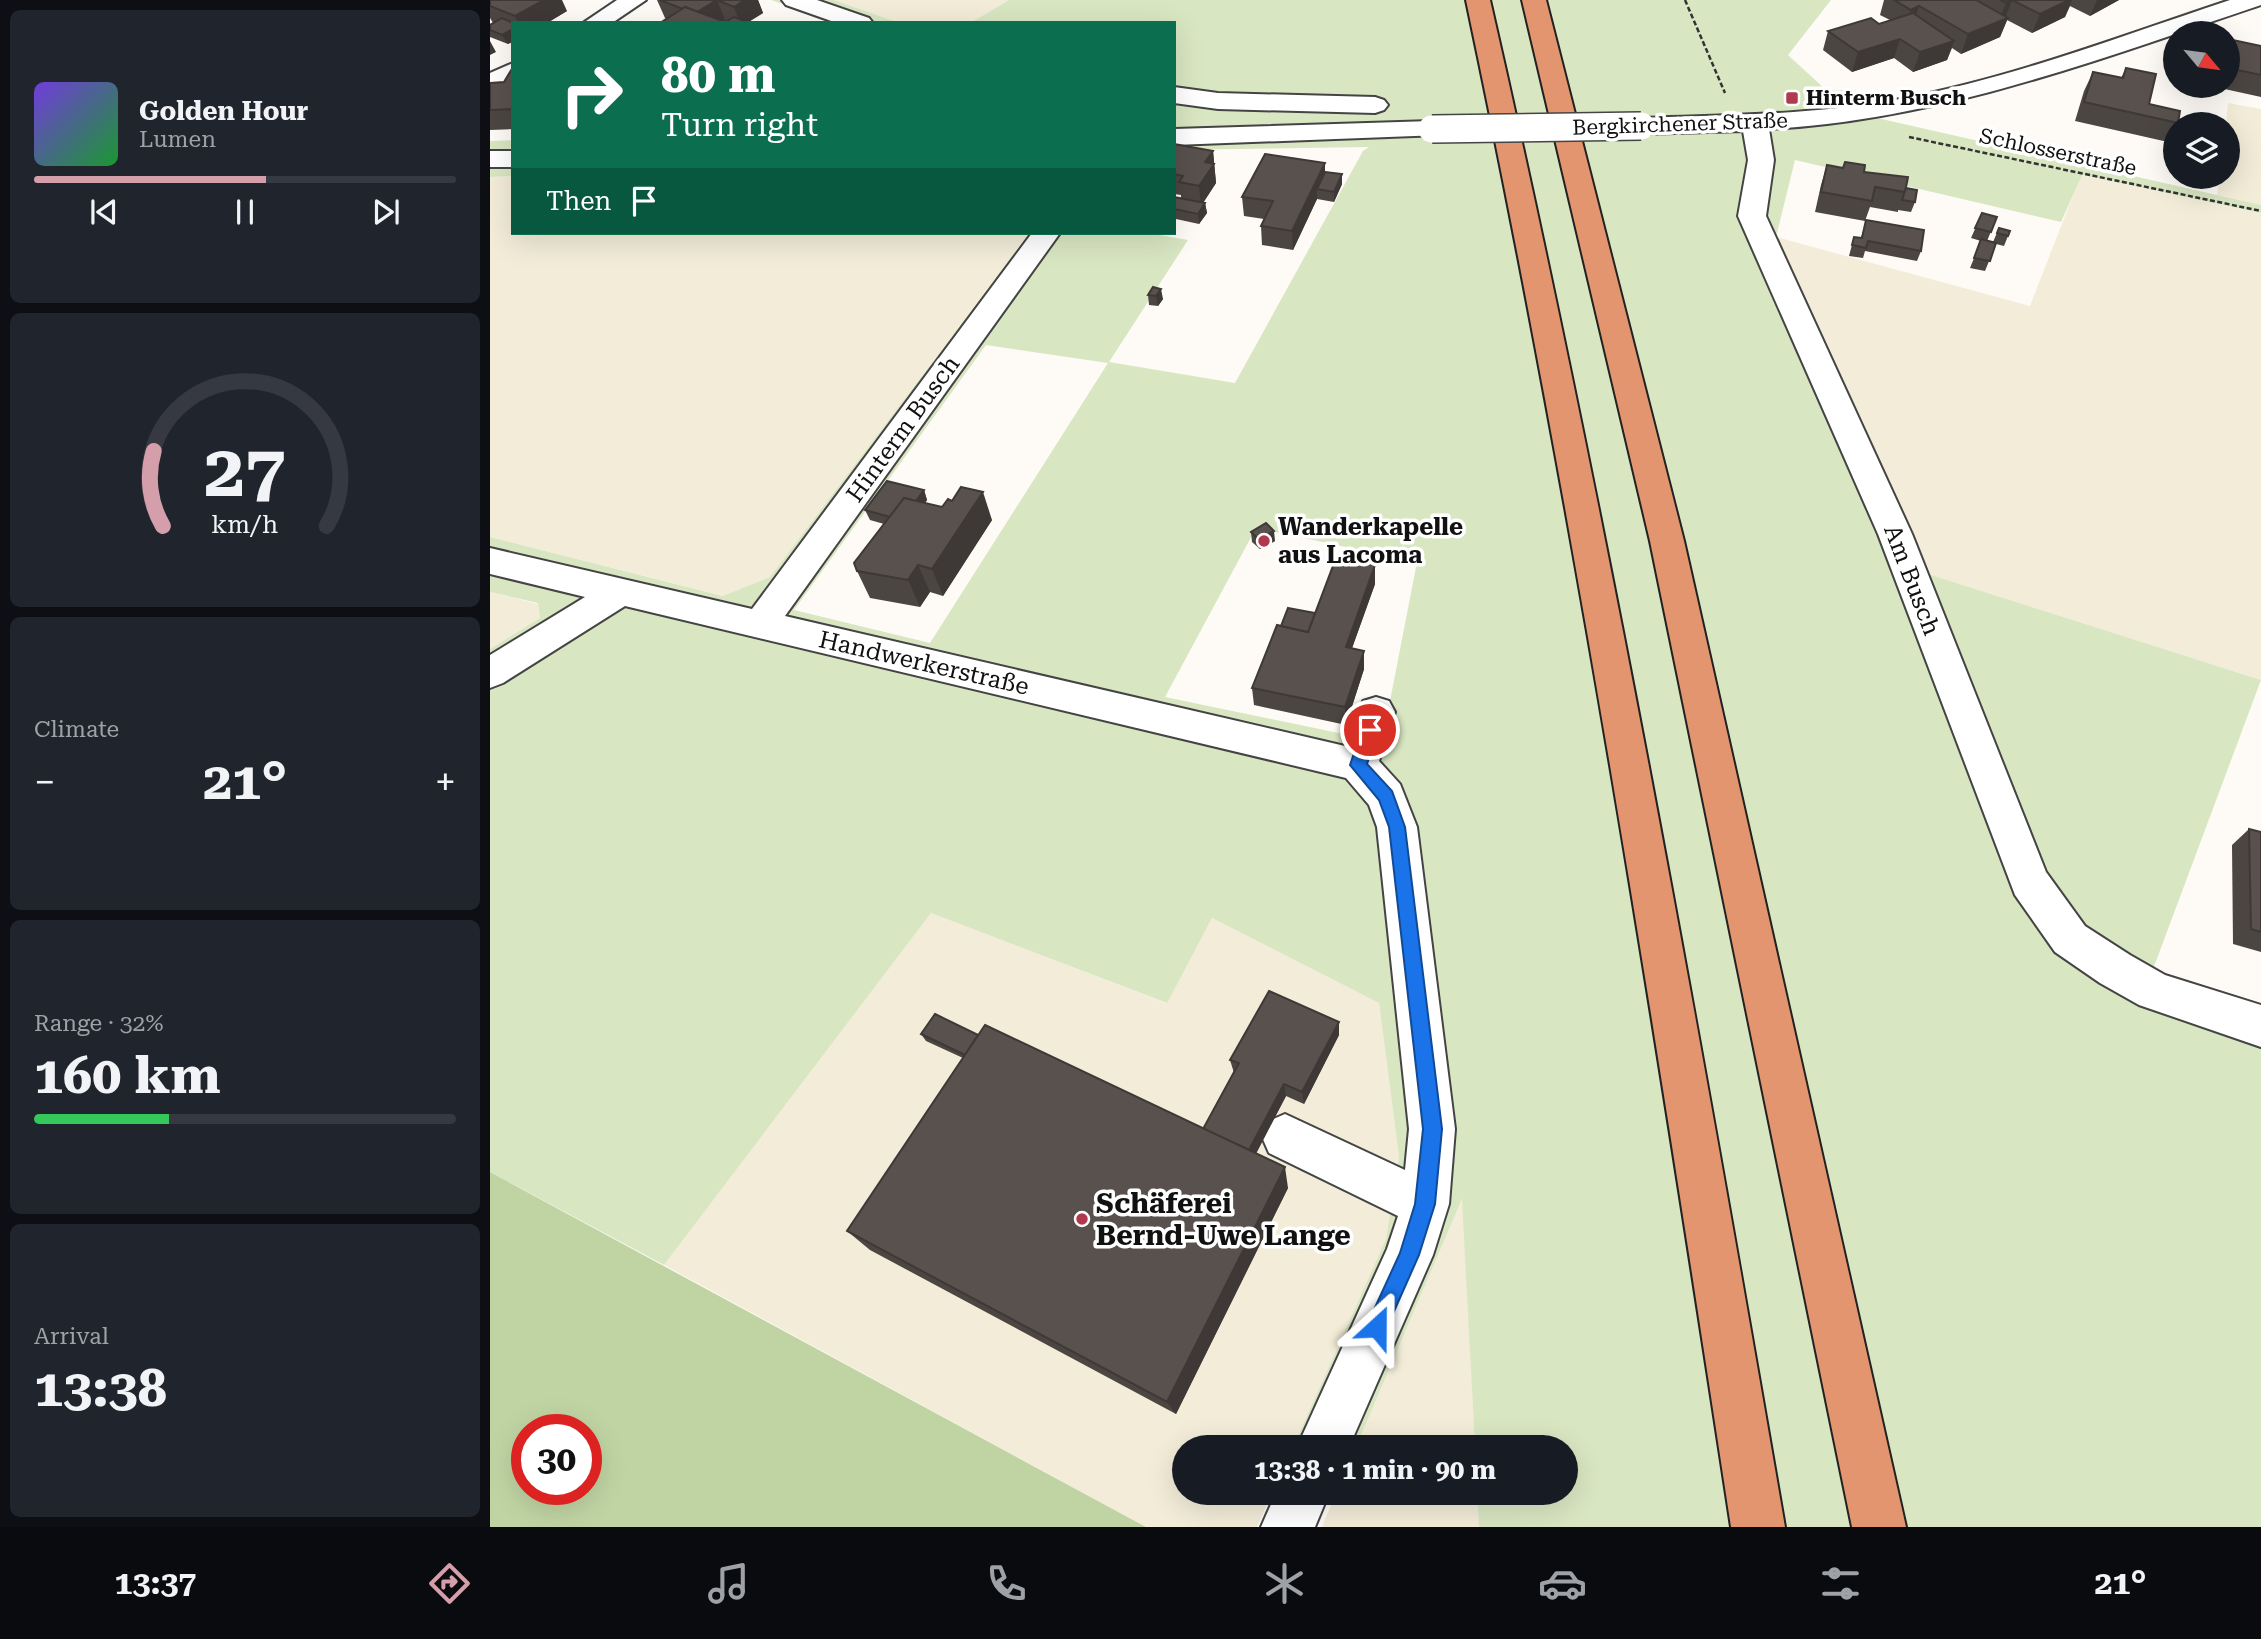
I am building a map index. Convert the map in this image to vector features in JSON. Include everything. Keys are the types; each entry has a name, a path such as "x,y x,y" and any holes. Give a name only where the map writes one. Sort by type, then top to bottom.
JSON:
{"highway":[{"path":"1478,0 1570,431 1680,1047 1758,1527"},
{"path":"1534,0 1667,541 1879,1527"}],"street":[{"path":"597,21 634,0"},
{"path":"794,0 854,21"},
{"name":"Bergkirchener Straße","path":"1176,137 1641,126 1851,115 1958,94 2010,80 2253,0"},
{"path":"490,83 511,71"},
{"path":"1176,95 1218,101 1375,105"},
{"name":"Am Busch","path":"1747,121 1761,160 1752,216 1895,534 2029,882 2070,939 2154,991 2261,1026"},
{"path":"490,159 511,159"},
{"name":"Hinterm Busch","path":"760,624 1045,235"},
{"name":"Handwerkerstraße","path":"490,561 1358,765"},
{"path":"490,673 619,593"},
{"path":"1328,1435 1409,1255 1425,1204 1432,1129 1397,827 1386,796 1358,765 1376,712"},
{"path":"1285,1137 1425,1204"},
{"path":"1288,1527 1298,1505"}],"path":[{"path":"1685,0 1709,60 1747,121"},
{"name":"Schlosserstraße","path":"1851,115 1892,134 2261,211"}],"shaded area":[{"path":"834,0 1009,0 973,21 894,21"},
{"path":"2228,103 2261,109 2261,205 2217,195 2218,189 2240,189 2240,112 2227,112"},
{"path":"2081,175 2261,213 2261,680 1925,573 1776,237 2030,306"},
{"path":"511,176 511,235 1028,235 770,577 724,596 490,537 490,177"},
{"path":"490,592 538,604 540,618 490,649"},
{"path":"931,913 1166,1003 1212,918 1379,1003 1399,1157 1386,1239 1298,1435 1172,1435 1172,1505 1267,1505 1257,1527 1146,1527 664,1265"},
{"path":"1463,1197 1474,1435 1361,1435"},
{"path":"1331,1505 1478,1505 1479,1527 1322,1527"}],"green space":[{"path":"771,0 834,0 894,21 831,21"},
{"path":"1009,0 1831,0 1788,55 1826,90 1849,90 1877,118 2163,183 2163,189 2190,189 2261,205 2261,213 2082,175 2061,222 1795,160 1776,237 1925,573 2261,680 2140,1004 2261,1045 2261,1527 1479,1527 1478,1505 1578,1505 1578,1435 1474,1435 1462,1199 1361,1435 1298,1435 1386,1239 1399,1157 1379,1003 1212,918 1167,1003 931,913 664,1265 490,1172 490,649 540,618 538,603 490,592 490,537 723,596 770,577 1028,235 1160,235 1188,240 1109,362 1235,383 1363,151 1369,147 1176,150 1176,21 973,21","holes":["986,345 1108,363 930,643 794,610","1256,528 1417,562 1382,742 1165,697"]},
{"path":"511,140 511,176 490,177 490,141"},
{"path":"490,1172 1146,1527 490,1527"}],"building":[{"path":"490,0 544,0 515,16 490,6"},
{"path":"660,0 717,0 697,12"},
{"path":"717,0 745,0 734,7"},
{"path":"1894,0 1976,0 2008,18 1968,34 1919,6 1911,10"},
{"path":"2012,0 2069,0 2040,14"},
{"path":"685,7 723,21 663,21"},
{"path":"1913,13 1954,41 1920,52 1900,39 1858,52 1828,31 1871,18 1879,24"},
{"path":"734,17 745,21 727,21"},
{"path":"502,18 511,22 511,30 502,35 490,30 490,25"},
{"path":"2240,42 2261,46 2261,75 2240,71"},
{"path":"2126,68 2156,74 2149,104 2180,112 2163,112 2163,120 2084,102 2093,72 2123,78"},
{"path":"511,70 511,109 490,110 490,83 504,82"},
{"path":"1176,144 1213,151 1205,162 1214,164 1199,186 1179,182 1183,176 1176,174"},
{"path":"1265,154 1325,163 1292,231 1261,226 1273,201 1242,197"},
{"path":"1845,162 1865,165 1864,172 1908,177 1905,192 1875,187 1872,201 1821,192 1827,165 1843,168"},
{"path":"1325,172 1342,174 1334,192 1317,189"},
{"path":"1906,188 1917,190 1915,202 1902,200"},
{"path":"1176,197 1205,203 1198,214 1176,209"},
{"path":"1982,213 1997,217 1991,232 1975,228"},
{"path":"1866,220 1924,230 1921,251 1868,241 1866,248 1852,245 1854,237 1862,238"},
{"path":"1999,228 2010,231 2008,236 1997,233"},
{"path":"1981,239 1996,243 1990,261 1974,258"},
{"path":"1153,287 1161,289 1156,296 1148,295"},
{"path":"887,481 924,490 916,501 904,498 890,517 865,510"},
{"path":"961,487 983,492 932,569 918,565 908,580 857,571 854,563 904,498 942,507 948,499 952,501"},
{"path":"1266,523 1274,531 1259,540 1251,532"},
{"path":"1336,558 1375,565 1346,647 1364,651 1345,707 1252,688 1277,625 1308,632"},
{"path":"1288,608 1315,613 1308,632 1281,626"},
{"path":"2249,829 2261,832 2261,932 2251,929"},
{"path":"1269,991 1339,1022 1302,1092 1284,1084 1249,1150 1203,1129 1239,1063 1230,1060"},
{"path":"935,1014 978,1035 965,1055 921,1034"},
{"name":"Schäferei Bernd-Uwe Lange","path":"985,1025 1285,1167 1167,1402 847,1231"}],"place":[{"name":"Hinterm Busch","path":"1792,98"},
{"name":"Wanderkapelle aus Lacoma","path":"1264,541"},
{"name":"Schäferei Bernd-Uwe Lange","path":"1082,1219"}],"route":[{"path":"1370,730 1358,765 1386,796 1397,827 1432,1129 1425,1204 1409,1255 1377,1327"}]}
